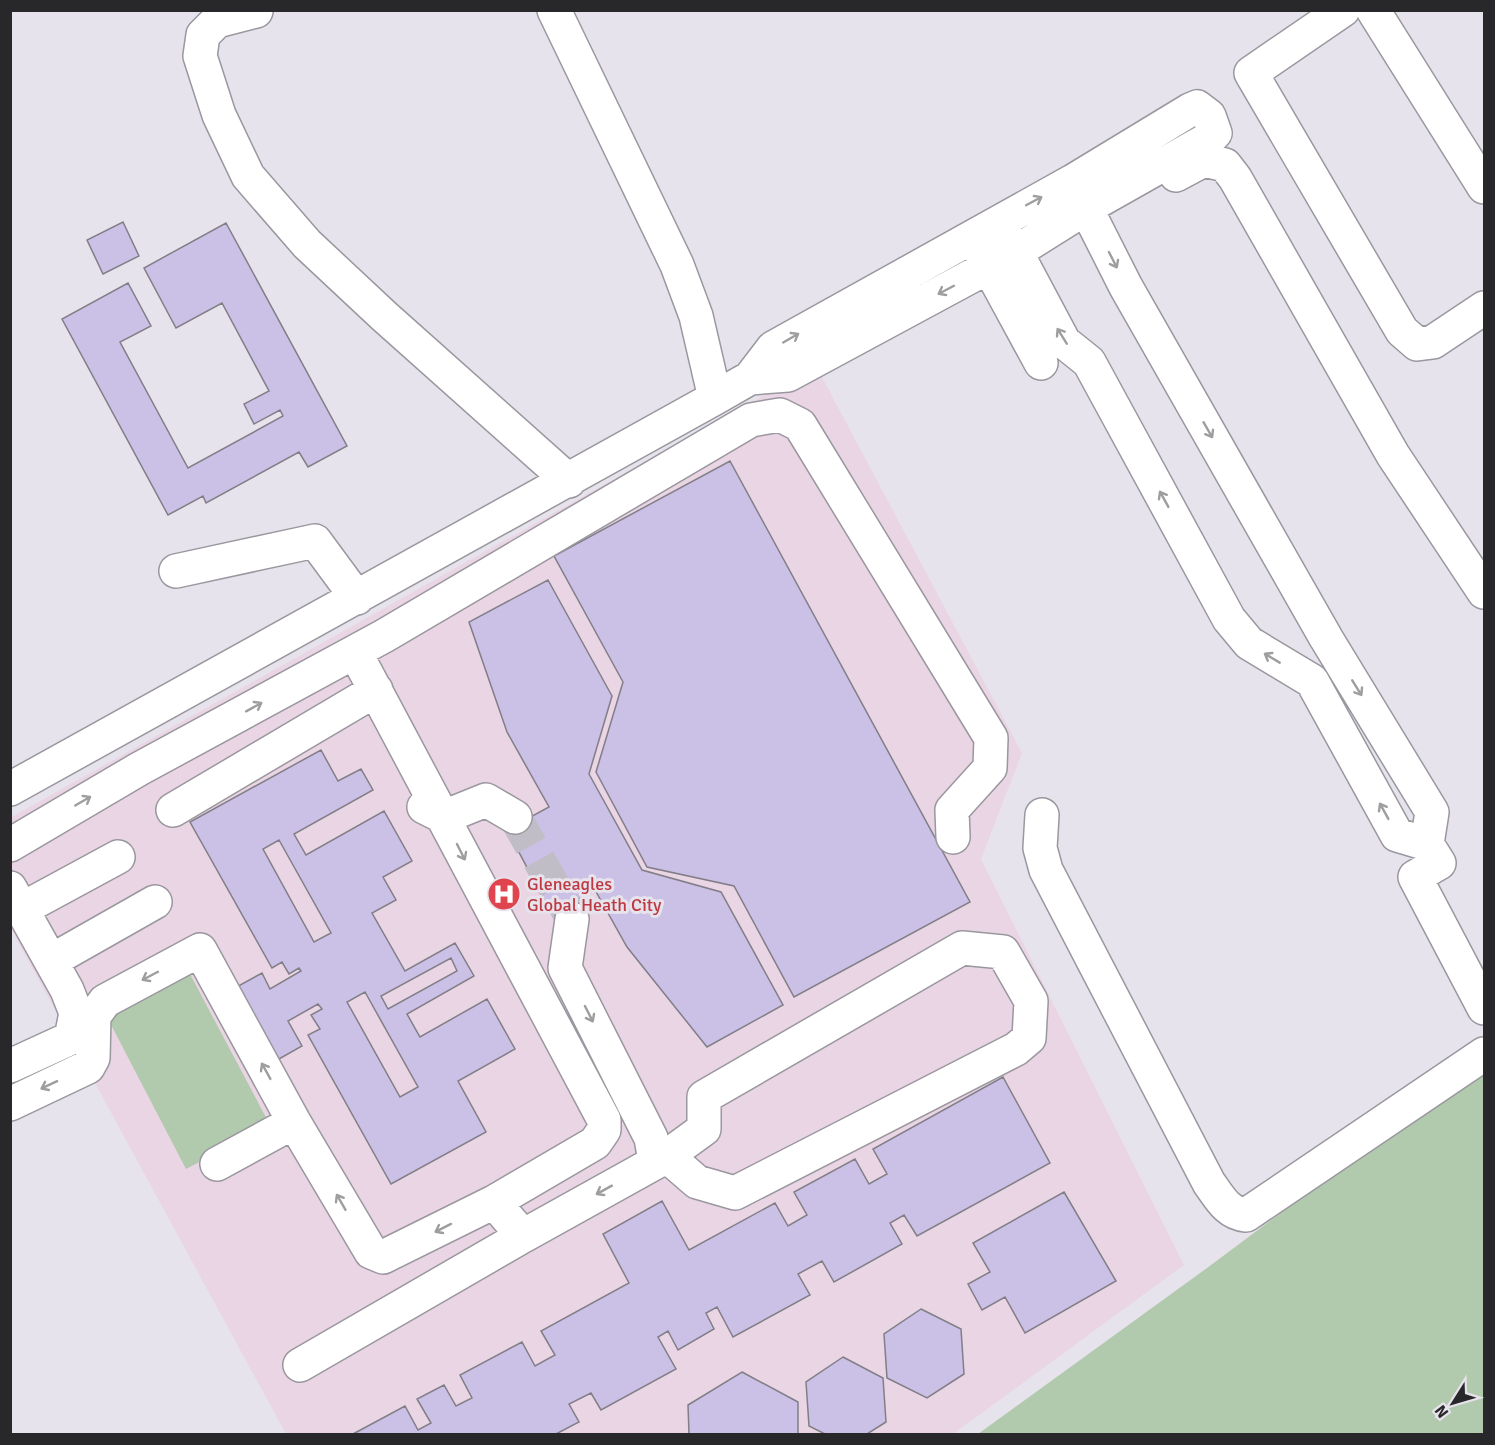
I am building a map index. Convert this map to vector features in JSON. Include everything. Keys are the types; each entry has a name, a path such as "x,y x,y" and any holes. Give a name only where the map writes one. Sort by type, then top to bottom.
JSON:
{"street":[{"path":"554,10 677,265 696,316 715,398"},
{"path":"1373,10 1475,147 1485,187"},
{"path":"256,11 217,21 203,35 200,56 219,115 248,176 307,244 569,481"},
{"path":"1331,14 1251,73 1402,331 1417,344 1432,342 1485,308"},
{"path":"10,789 569,481 750,378 773,348 999,220 1073,181 1190,110 1197,107 1209,116 1215,133 1210,138 1089,214"},
{"path":"750,378 788,375 1089,214 1204,160 1225,165 1393,455 1485,592"},
{"path":"1089,214 1126,286 1320,628 1432,812 1427,844"},
{"path":"999,220 1002,259 1041,363"},
{"path":"971,236 1002,259 1064,342 1089,362 1229,619 1249,643 1312,681 1397,835 1427,844 1439,863 1415,877 1485,1008"},
{"path":"10,845 139,769 355,652 752,420 780,415 800,425 991,738 990,768 952,810 953,837"},
{"path":"176,571 315,541 357,598"},
{"path":"10,1104 88,1067 93,1059 94,1016 105,1001 200,950 294,1122 371,1252 377,1255 389,1256 494,1202 595,1143 604,1130 604,1120 444,817 371,702 355,652"},
{"path":"173,810 371,702"},
{"path":"444,817 486,800 514,817"},
{"path":"1042,815 1040,848 1046,870 1209,1183 1225,1205 1236,1214 1246,1215 1485,1054"},
{"path":"10,1066 71,1038 76,1013 51,961 16,898 118,857"},
{"path":"51,961 155,902"},
{"path":"300,1365 661,1159 704,1129 704,1097 962,948 1003,952 1031,1001 1029,1038 1016,1049 735,1193 697,1182 661,1159 566,968 572,919"},
{"path":"522,968 566,968"},
{"path":"217,1164 294,1122"},
{"path":"494,1202 523,1236"}],"shaded area":[{"name":"Gleneagles Global Heath City","path":"816,366 1022,753 981,859 1184,1265 953,1434 286,1434 11,929 10,818"}],"green space":[{"path":"190,974 270,1125 186,1169 107,1017"},
{"path":"1484,1061 1484,1434 978,1434 1207,1268"}],"building":[{"path":"123,222 139,256 103,274 87,240"},
{"path":"226,223 347,446 308,467 299,452 206,503 203,496 168,515 62,319 128,283 151,326 120,342 188,468 283,416 280,410 254,424 244,404 269,391 222,303 176,328 144,268"},
{"path":"730,461 970,902 794,997 734,886 647,867 596,772 623,682 554,556"},
{"path":"548,580 612,696 589,774 642,870 721,892 783,1005 707,1047 627,947 595,890 552,914 507,830 549,807 507,732 469,622"},
{"path":"321,750 338,781 361,769 373,790 294,834 306,855 384,811 412,861 383,877 396,900 372,913 405,971 455,943 474,976 407,1014 420,1037 487,999 515,1049 458,1081 486,1132 391,1184 308,1035 320,1029 311,1015 322,1009 318,1004 288,1021 302,1046 272,1063 231,990 262,973 270,989 301,971 299,968 289,974 282,962 272,968 190,822","holes":["279,840 331,933 314,942 263,849","451,958 457,971 388,1009 381,996","365,992 418,1087 400,1097 347,1002"]},
{"path":"1003,1077 1050,1163 917,1236 904,1215 890,1223 902,1244 834,1282 822,1261 798,1274 810,1295 733,1337 717,1307 706,1313 714,1329 678,1350 668,1331 658,1337 676,1369 601,1410 591,1393 569,1404 579,1422 556,1434 353,1434 405,1406 418,1430 431,1423 417,1399 444,1385 456,1406 472,1398 460,1375 522,1342 535,1366 555,1355 541,1331 629,1283 603,1234 662,1201 689,1250 775,1203 788,1226 807,1215 794,1192 855,1159 869,1184 887,1174 873,1149"},
{"path":"1064,1192 1116,1281 1025,1333 1005,1297 982,1310 968,1284 990,1272 973,1243"},
{"path":"921,1309 961,1329 964,1374 927,1398 887,1378 884,1334"},
{"path":"843,1357 883,1378 886,1422 867,1434 825,1434 809,1426 806,1382"},
{"path":"742,1372 798,1402 798,1434 689,1434 688,1405"}],"tunnel":[{"path":"515,817 572,919"}],"place":[{"name":"Gleneagles Global Heath City","path":"504,894"}]}
